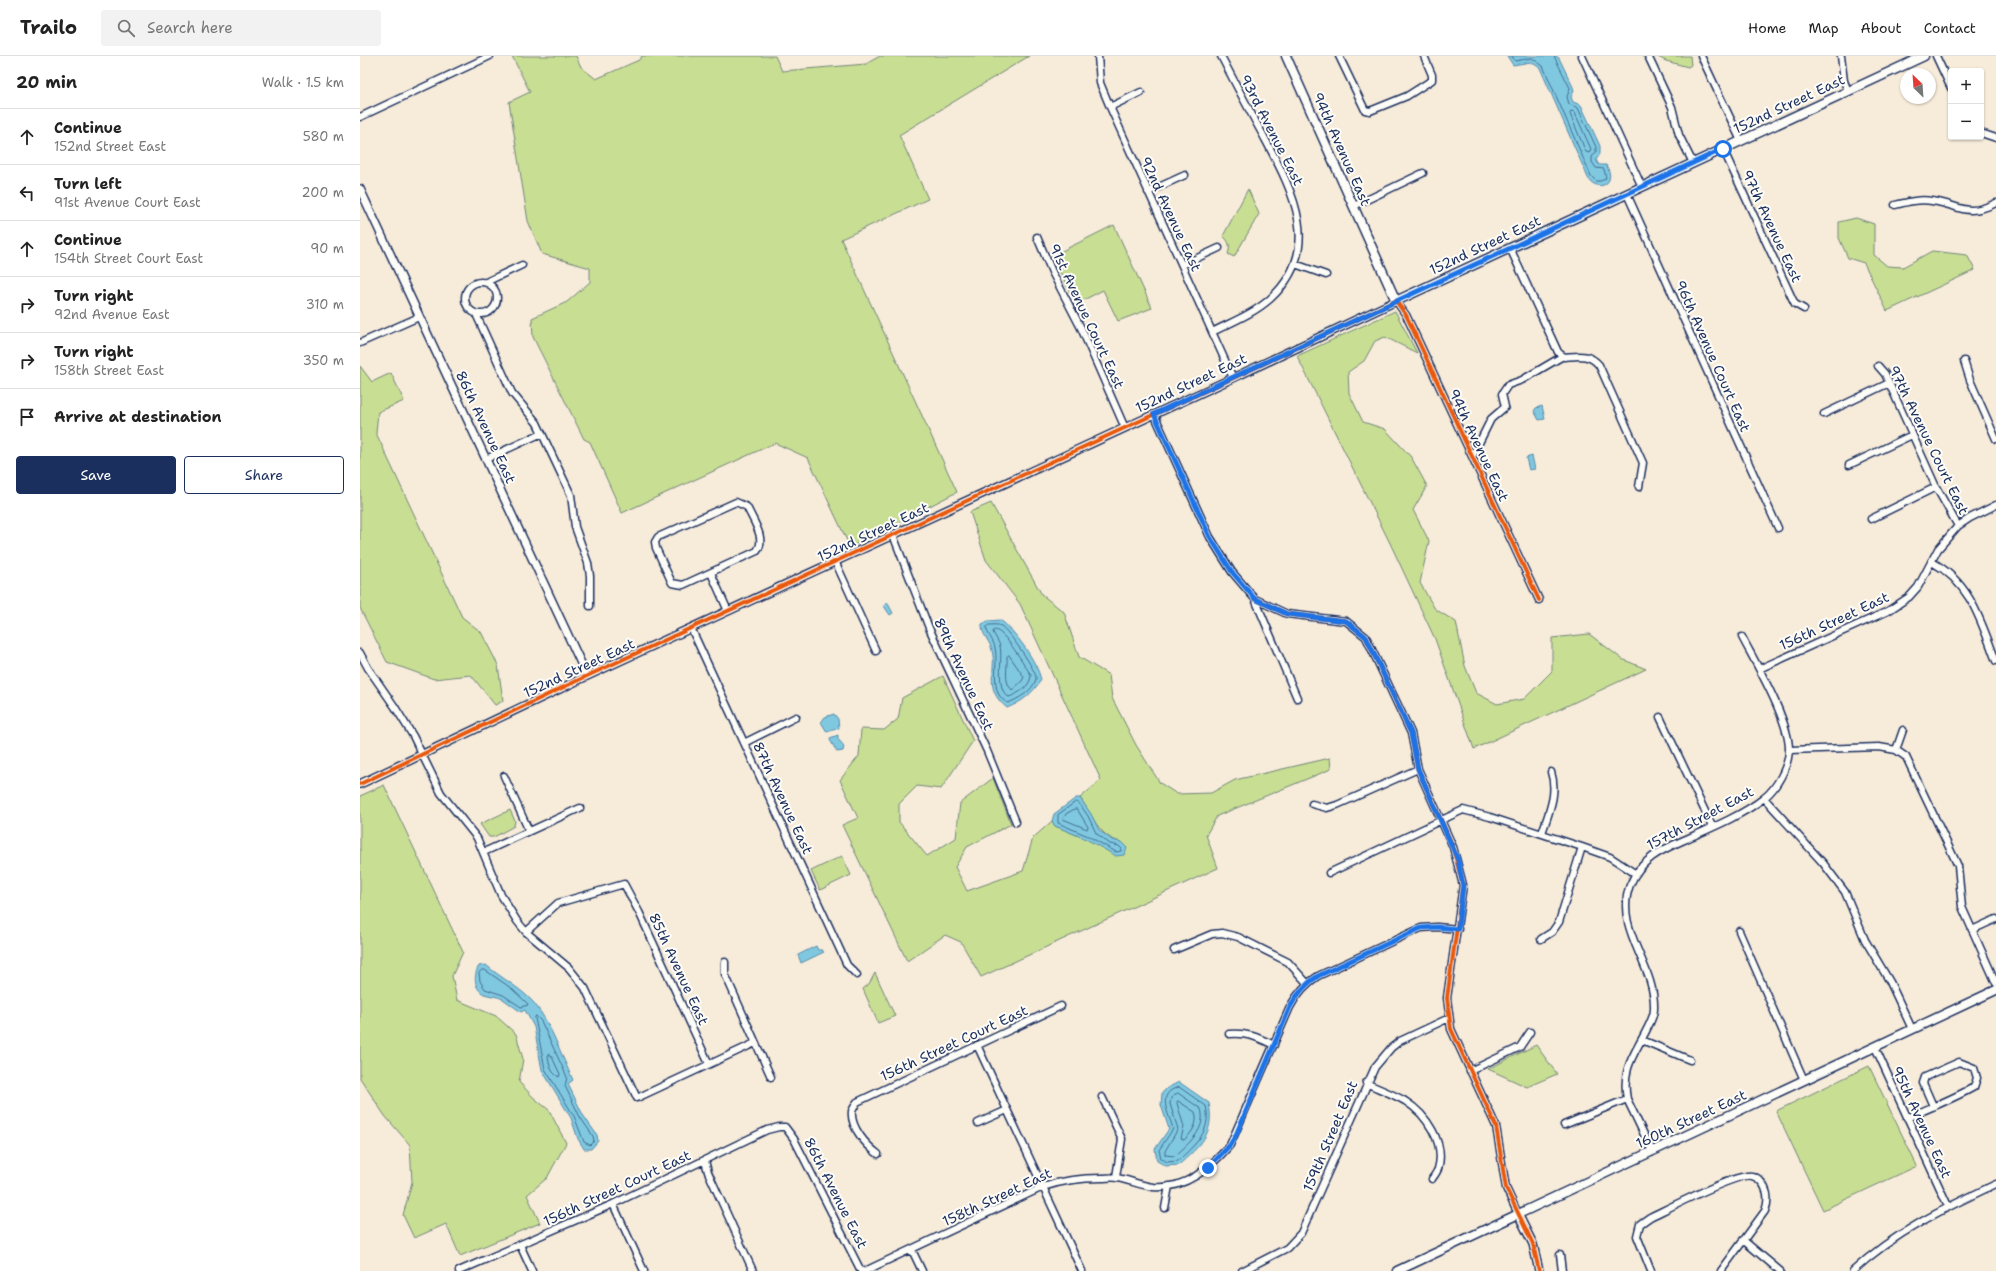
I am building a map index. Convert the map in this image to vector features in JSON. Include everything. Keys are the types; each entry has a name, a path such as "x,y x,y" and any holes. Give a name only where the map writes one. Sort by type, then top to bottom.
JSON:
{"main road":[{"name":"94th Avenue East","path":"1286,56 1396,301"},
{"name":"152nd Street East","path":"1396,301 1924,56"},
{"name":"160th Street East","path":"1397,1271 1996,990"}],"street":[{"path":"360,117 490,56"},
{"name":"92nd Avenue East","path":"1098,56 1100,83 1110,107 1233,378"},
{"name":"93rd Avenue East","path":"1221,56 1284,176 1298,213 1300,238 1296,264"},
{"path":"1339,56 1365,110 1370,111 1407,96 1432,80 1432,75 1424,56"},
{"path":"1582,56 1642,187"},
{"path":"1648,56 1672,107 1679,135 1693,163"},
{"path":"1701,56 1741,141"},
{"path":"1841,56 1844,81 1848,91"},
{"path":"1936,56 1948,82"},
{"path":"1110,107 1141,92"},
{"path":"1984,134 1996,138"},
{"name":"97th Avenue East","path":"1723,149 1795,304 1804,309"},
{"path":"1354,206 1423,173"},
{"path":"1148,192 1185,175"},
{"name":"86th Avenue East","path":"360,189 587,676"},
{"name":"96th Avenue Court East","path":"1627,194 1778,528"},
{"path":"1895,205 1912,201 1926,201 1970,211 1980,210 1996,203"},
{"name":"91st Avenue Court East","path":"1037,237 1052,272 1081,328 1125,428"},
{"path":"1182,265 1219,248"},
{"path":"1510,248 1558,352 1563,356"},
{"path":"1212,332 1263,305 1284,283 1296,264 1326,275"},
{"path":"486,282 494,289 497,299 496,305 489,313 476,314 469,310 466,305 464,295 470,286 475,283 486,282 522,265"},
{"name":"152nd Street East","path":"360,784 587,676 1233,378 1396,301"},
{"name":"94th Avenue East","path":"1396,301 1406,315 1539,600"},
{"path":"476,314 512,393 537,422 571,495 575,527 588,563 590,576 590,606"},
{"path":"360,343 419,317"},
{"path":"1472,455 1491,419 1505,407 1502,394 1508,385 1522,380 1563,356 1585,356 1595,361 1599,365 1641,455 1644,468 1639,487"},
{"path":"1964,361 1970,380 1996,439"},
{"name":"97th Avenue Court East","path":"1878,366 1885,374 1936,487 1958,526"},
{"path":"1824,414 1889,383"},
{"path":"1154,414 1210,537 1232,572 1255,599 1297,698"},
{"path":"486,459 542,433"},
{"path":"1849,465 1912,435"},
{"path":"1871,519 1936,487"},
{"path":"734,503 742,503 747,507 761,539 759,548 757,551 711,573 683,585 672,583 656,548 656,540 660,536 734,503"},
{"name":"156th Street East","path":"1759,669 1888,611 1909,597 1918,587 1938,549 1958,526 1996,505"},
{"name":"89th Avenue East","path":"893,535 929,628 985,746 1016,822"},
{"path":"835,561 876,651"},
{"path":"1932,562 1952,575 1965,589 1996,661"},
{"path":"711,573 728,611"},
{"path":"1255,599 1287,614 1346,621 1366,637 1411,733 1418,769 1453,847 1462,873 1462,896 1448,991 1449,1018 1454,1038 1496,1126 1506,1188 1536,1254 1540,1271"},
{"name":"87th Avenue East","path":"691,628 847,965 857,975"},
{"path":"1742,637 1759,669 1780,715 1789,750 1879,747 1896,750 1906,757 1956,859 1960,876 1962,907 1996,983"},
{"path":"360,653 368,668 395,707 423,755 441,793 471,830 484,852 501,896 517,921 526,932 564,964 585,988 637,1098 755,1043"},
{"path":"744,743 796,717"},
{"path":"1660,717 1712,826"},
{"path":"1896,750 1903,730"},
{"name":"157th Street East","path":"1636,874 1643,863 1660,850 1741,812 1764,798 1772,790 1779,779 1789,750"},
{"path":"1312,804 1327,808 1338,806 1418,769"},
{"path":"1542,833 1555,787 1551,772"},
{"path":"504,776 529,831"},
{"path":"1764,798 1823,863 1845,892 1865,940 1888,977 1912,1029"},
{"path":"484,852 580,808"},
{"path":"1329,872 1455,813 1468,810 1582,846 1610,857 1636,874 1627,896 1625,910 1628,926 1654,990 1654,1001 1651,1021 1628,1065 1625,1083 1627,1099 1652,1151"},
{"path":"1542,939 1552,932 1559,922 1582,846"},
{"name":"85th Avenue East","path":"526,932 558,903 624,884 639,912 709,1064"},
{"path":"1972,930 1996,919"},
{"name":"158th Street East","path":"865,1271 1043,1187 1076,1178 1116,1177 1153,1187 1169,1186 1182,1183 1199,1175 1218,1159 1230,1145 1293,1001 1307,983 1318,976 1409,933 1427,927 1458,929"},
{"path":"1739,930 1804,1080"},
{"path":"1174,950 1212,934 1222,933 1238,937 1288,962 1307,983"},
{"path":"725,962 725,974 771,1077"},
{"name":"156th Street Court East","path":"878,1154 864,1142 855,1124 852,1111 857,1102 1061,1006"},
{"name":"159th Street East","path":"1242,1271 1288,1248 1301,1233 1366,1083 1375,1066 1382,1057 1400,1041 1449,1018"},
{"path":"1470,1071 1520,1047 1530,1032"},
{"path":"1229,1034 1239,1033 1251,1035 1274,1045"},
{"path":"1642,1040 1690,1060"},
{"path":"977,1046 1082,1271"},
{"name":"95th Avenue East","path":"1875,1046 1948,1206"},
{"path":"1907,1118 1933,1106 1974,1086 1977,1078 1974,1068 1959,1062 1925,1077 1923,1083 1933,1106"},
{"path":"1366,1083 1404,1100 1419,1112 1429,1124 1435,1137 1439,1158 1438,1169 1432,1179"},
{"path":"1102,1097 1122,1139 1116,1177"},
{"path":"1564,1125 1627,1099"},
{"path":"978,1123 1007,1110"},
{"name":"86th Avenue East","path":"785,1127 794,1139 861,1271"},
{"name":"156th Street Court East","path":"458,1271 613,1204 767,1130 785,1127"},
{"path":"705,1161 708,1172 753,1271"},
{"path":"1651,1271 1639,1243 1637,1236 1638,1227 1650,1217 1743,1176 1751,1175 1759,1180 1766,1190 1768,1200 1765,1211 1721,1271"},
{"path":"1853,1271 1894,1238 1948,1206 1996,1184"},
{"path":"1166,1208 1169,1186"},
{"path":"613,1204 644,1271"},
{"path":"1743,1240 1780,1271"},
{"path":"520,1245 532,1271"},
{"path":"912,1250 922,1271"},
{"path":"1560,1255 1562,1271"}],"green space":[{"path":"512,56 576,56 581,67 596,79 639,60 642,56 775,56 782,71 866,64 880,56 1029,56 899,135 928,199 841,239 957,492 850,547 808,458 775,443 622,513 590,442 584,439 533,337 532,318 567,302 590,282 590,268 542,254 528,221 509,102 530,92"},
{"path":"1656,56 1690,56 1691,65 1688,67 1666,61"},
{"path":"1248,189 1259,214 1234,257 1228,254 1229,244 1223,236"},
{"path":"1856,218 1874,224 1874,255 1887,266 1903,267 1932,251 1967,255 1975,270 1887,311 1864,263 1848,258 1839,238 1839,222"},
{"path":"1114,225 1152,308 1118,321 1103,290 1076,304 1052,256"},
{"path":"1395,311 1417,353 1385,337 1375,341 1364,361 1348,372 1349,393 1363,422 1385,429 1411,457 1427,486 1413,510 1429,541 1420,583 1435,609 1456,622 1465,666 1476,693 1497,704 1524,699 1552,671 1552,638 1589,634 1622,659 1646,669 1474,749 1435,639 1390,543 1297,356"},
{"path":"360,366 372,382 391,373 404,401 378,412 376,433 462,617 481,632 498,665 503,701 495,705 471,675 434,679 387,662 360,608"},
{"path":"991,503 1042,595 1064,612 1079,657 1109,675 1112,698 1136,745 1160,783 1177,794 1211,793 1235,780 1330,758 1331,769 1217,816 1206,835 1218,868 981,977 961,942 945,935 907,961 842,825 858,818 840,780 859,756 861,729 884,730 898,719 902,698 943,676 973,741 941,789 917,786 899,804 899,822 927,856 956,838 960,803 993,778 1011,824 967,847 955,867 967,891 1023,871 1033,838 1052,821 1055,826 1086,839 1121,842 1113,839 1101,830 1080,798 1101,780 1020,604 986,560 970,512"},
{"path":"384,785 463,952 452,976 457,1000 496,1016 516,1034 523,1059 519,1082 534,1098 549,1110 566,1143 547,1178 527,1195 540,1223 460,1256 446,1224 414,1238 403,1215 412,1182 410,1145 385,1116 360,1078 360,796"},
{"path":"510,810 515,821 514,826 494,837 489,837 480,824"},
{"path":"842,856 851,875 820,890 811,871"},
{"path":"875,973 895,1016 878,1023 863,989 869,984"},
{"path":"1536,1045 1557,1074 1527,1087 1488,1069"},
{"path":"1869,1066 1917,1166 1823,1210 1776,1111"}],"water":[{"path":"1507,56 1556,56 1559,58 1573,87 1574,91 1571,97 1573,102 1581,105 1600,146 1600,154 1596,160 1599,165 1606,165 1610,177 1605,184 1601,186 1597,185 1592,183 1588,178 1540,68 1531,62 1513,65"},
{"path":"1542,406 1545,419 1539,420 1534,411 1536,408"},
{"path":"1532,456 1535,469 1529,470 1526,458"},
{"path":"887,602 893,613 890,615 884,606"},
{"path":"1000,620 1006,624 1025,647 1039,673 1041,680 1026,697 1007,708 999,700 995,693 992,678 993,655 982,627 982,624 988,621"},
{"path":"834,714 838,719 839,728 827,732 821,722 825,717"},
{"path":"838,735 838,739 844,746 843,751 837,752 830,738"},
{"path":"1076,798 1080,798 1091,814 1099,830 1112,840 1121,842 1127,848 1124,855 1116,856 1086,839 1055,826 1052,821 1054,814"},
{"path":"816,946 818,950 822,950 824,952 801,963 798,955"},
{"path":"486,965 529,998 546,1021 573,1080 568,1084 583,1115 597,1135 598,1141 591,1149 584,1149 578,1139 571,1118 542,1070 534,1027 525,1010 521,1012 503,999 484,994 478,989 475,977 477,970 479,966"},
{"path":"1179,1082 1209,1103 1210,1123 1208,1131 1199,1145 1179,1165 1166,1166 1157,1161 1155,1149 1169,1129 1161,1105 1162,1093 1167,1088"}],"cycle path":[{"path":"360,784 587,676 1233,378 1396,301 1406,315 1539,600"},
{"path":"1255,599 1287,614 1346,621 1366,637 1411,733 1418,769 1453,847 1463,885 1447,998 1451,1029 1496,1126 1506,1188 1533,1244 1539,1271"}],"route":[{"path":"1208,1168 1230,1145 1236,1135 1296,995 1307,983 1318,976 1409,933 1427,927 1458,929 1463,885 1462,873 1453,847 1418,769 1417,756 1411,733 1366,637 1346,621 1287,614 1255,599 1232,572 1210,537 1154,414 1723,149"}]}
